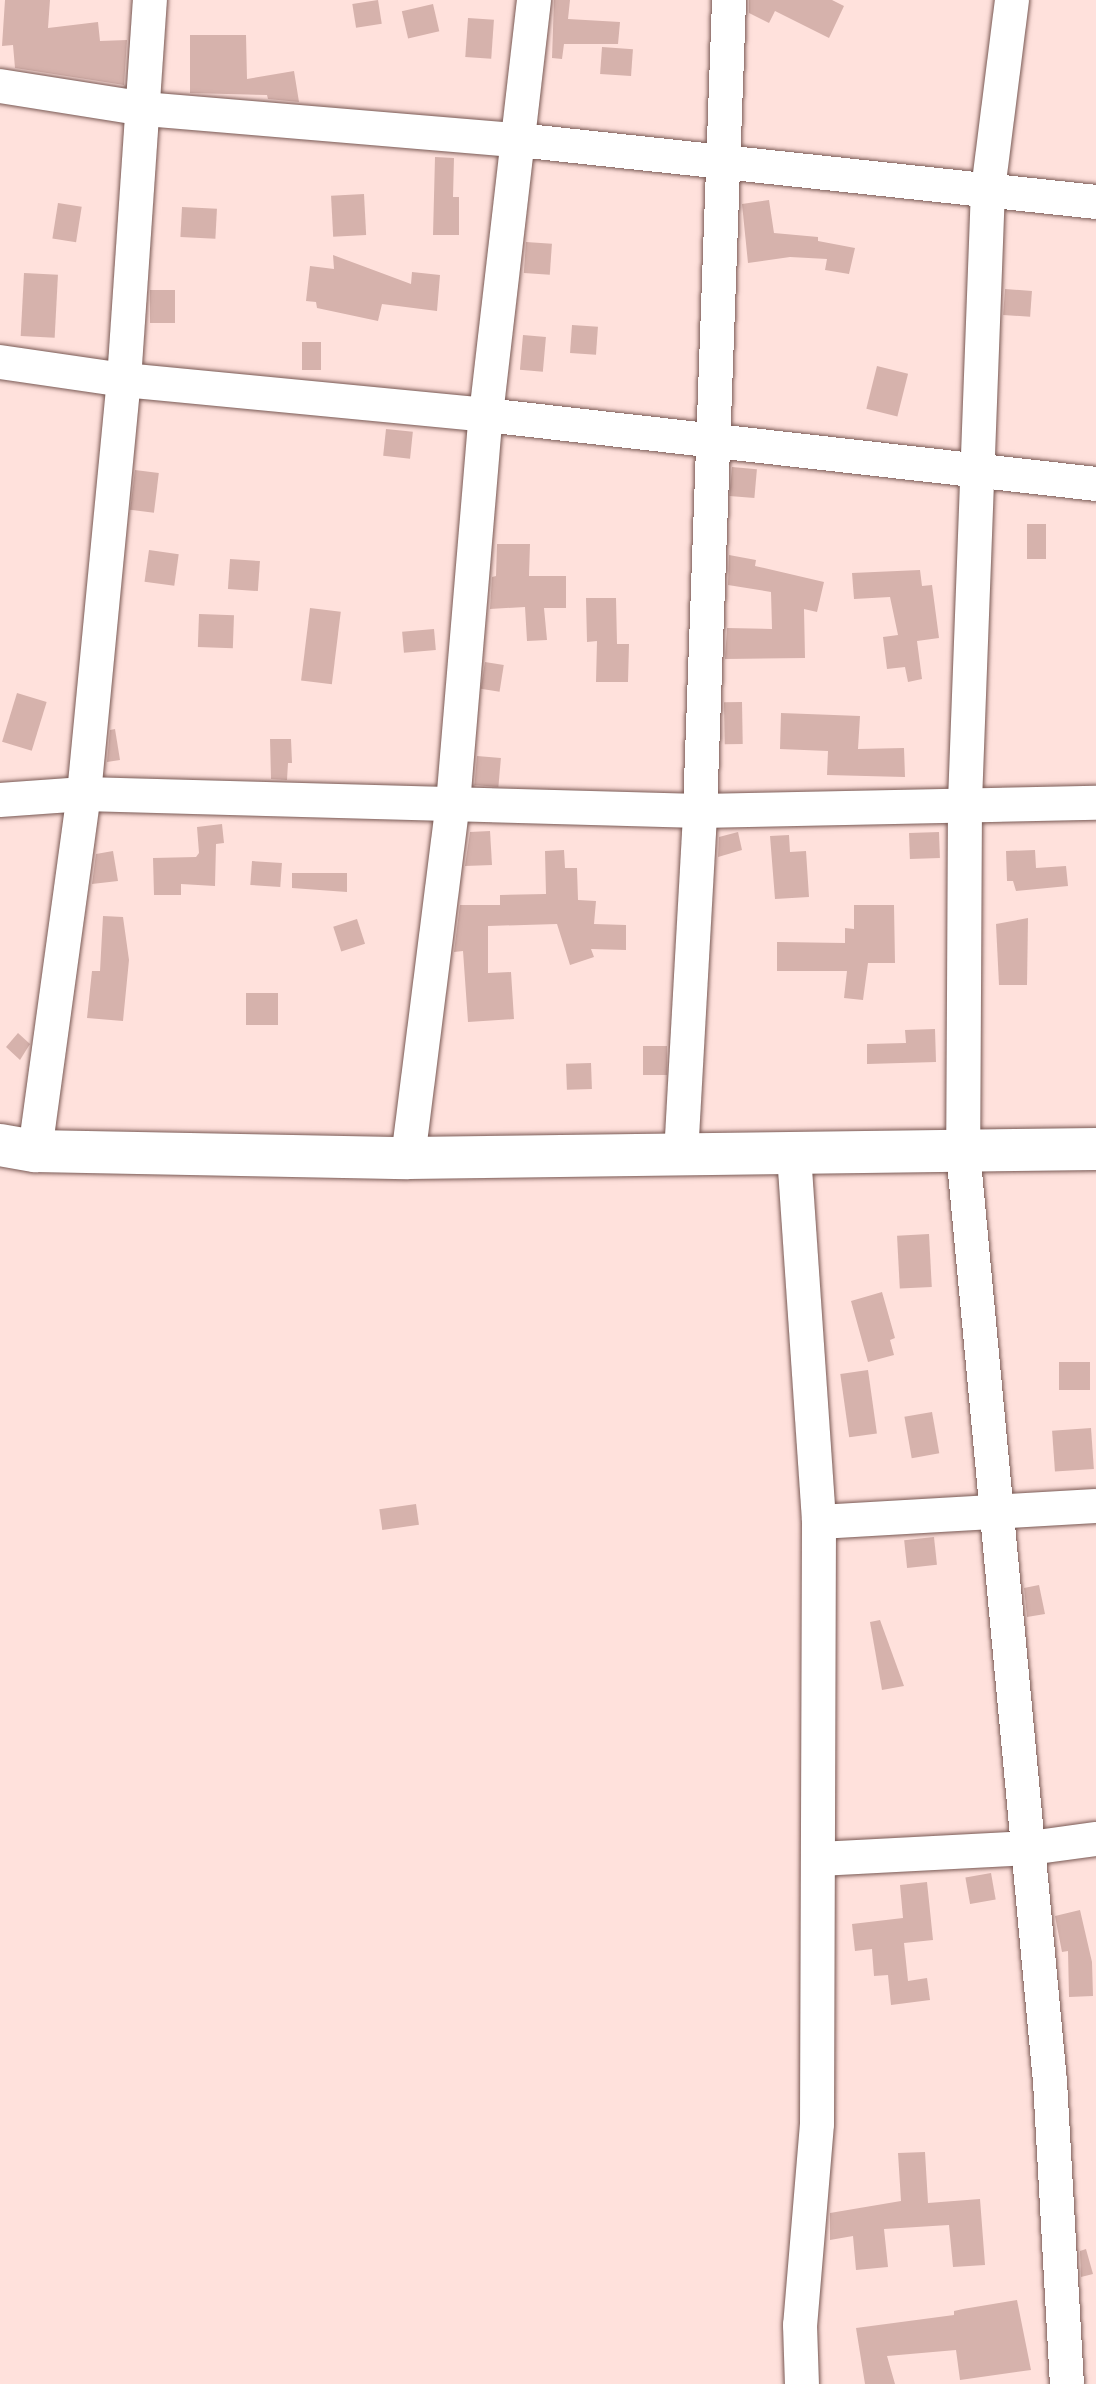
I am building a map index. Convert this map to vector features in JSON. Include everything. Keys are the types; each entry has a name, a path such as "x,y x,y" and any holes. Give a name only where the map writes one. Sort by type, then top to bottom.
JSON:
{"main road":[{"path":"18,1148 408,1158 1096,1149"}],"street":[{"path":"18,1148 84,794 124,380 145,109 150,0"},
{"path":"408,1158 453,804 486,415 534,0"},
{"path":"681,1155 700,811 729,0"},
{"path":"1012,0 988,189 965,803 963,1151 1013,1713 1030,1848 1050,2081 1067,2384"},
{"path":"0,86 145,109 518,140 1096,202"},
{"path":"0,362 124,380 486,415 1096,484"},
{"path":"0,800 84,794 700,811 965,803 1096,803"},
{"path":"794,1154 819,1522 817,2124 800,2325 802,2384"},
{"path":"819,1522 1096,1506"},
{"path":"819,1859 1030,1848 1096,1839"}],"building":[{"path":"5,0 50,0 48,28 98,22 100,41 127,40 124,85 15,68 13,45 2,46"},
{"path":"378,0 382,24 356,28 352,4"},
{"path":"554,0 570,0 568,19 620,22 618,44 564,44 562,59 552,58"},
{"path":"749,0 832,0 844,6 829,38 775,11 769,23 749,13"},
{"path":"433,4 439,31 408,38 402,11"},
{"path":"468,18 494,20 491,59 465,57"},
{"path":"190,35 246,35 247,79 294,71 299,102 268,99 267,95 190,93"},
{"path":"602,47 633,49 631,76 600,74"},
{"path":"435,157 454,158 453,197 459,197 459,235 433,235"},
{"path":"364,194 366,235 333,237 331,196"},
{"path":"769,200 774,233 818,237 818,241 855,248 849,274 825,270 827,259 790,257 748,263 742,204"},
{"path":"58,203 82,207 76,242 52,239"},
{"path":"182,207 217,209 215,239 180,237"},
{"path":"526,242 552,244 550,275 524,273"},
{"path":"333,255 411,284 412,272 440,275 437,311 382,304 378,321 317,308 316,302 306,301 310,266 334,269"},
{"path":"24,273 58,275 55,338 21,336"},
{"path":"1005,289 1032,291 1030,317 1003,315"},
{"path":"150,290 175,290 175,323 150,323"},
{"path":"572,325 598,327 596,355 570,353"},
{"path":"523,335 546,337 543,372 520,370"},
{"path":"302,342 321,342 321,370 302,370"},
{"path":"877,366 908,374 897,416 866,409"},
{"path":"386,429 413,432 410,459 383,456"},
{"path":"732,467 757,469 754,498 729,496"},
{"path":"135,470 159,473 154,513 130,510"},
{"path":"1027,524 1046,524 1046,559 1027,559"},
{"path":"497,544 530,544 529,576 566,576 566,608 544,608 547,640 527,641 525,607 490,609 492,577 496,576"},
{"path":"149,550 179,554 174,586 145,582"},
{"path":"729,555 756,560 755,566 824,582 817,612 804,609 805,658 725,659 727,628 772,629 771,592 728,585"},
{"path":"230,559 260,561 258,591 228,589"},
{"path":"920,570 922,586 932,585 939,638 917,641 922,679 908,682 905,667 887,669 883,637 898,635 890,597 854,599 852,573"},
{"path":"586,598 616,598 617,644 629,644 628,682 596,682 597,641 587,642"},
{"path":"310,608 341,612 332,684 301,680"},
{"path":"199,614 234,615 233,648 198,647"},
{"path":"434,629 436,650 404,653 402,632"},
{"path":"485,662 504,665 500,692 481,689"},
{"path":"17,693 47,702 32,751 2,742"},
{"path":"724,702 742,702 743,744 725,744"},
{"path":"781,713 860,716 858,749 904,748 905,777 827,775 828,751 780,749"},
{"path":"115,729 120,760 107,762 110,730"},
{"path":"270,739 291,739 292,763 288,763 287,780 271,779"},
{"path":"477,756 501,758 498,787 474,785"},
{"path":"222,824 224,843 216,844 215,886 181,884 181,895 154,895 153,858 196,857 199,853 197,827"},
{"path":"490,831 492,865 465,866 470,832"},
{"path":"738,832 742,850 718,857 719,837"},
{"path":"939,832 940,858 910,859 909,833"},
{"path":"789,835 790,852 806,851 809,897 775,899 770,836"},
{"path":"564,850 565,868 577,868 578,900 596,901 594,924 626,925 626,950 591,949 594,957 570,965 557,924 488,926 488,973 511,972 514,1019 468,1022 463,951 454,952 460,905 500,905 500,895 546,894 545,851"},
{"path":"1035,850 1036,868 1066,866 1068,886 1016,891 1013,881 1007,881 1006,851"},
{"path":"113,851 118,881 92,884 96,854"},
{"path":"252,861 282,863 280,887 250,885"},
{"path":"292,873 347,873 347,892 292,888"},
{"path":"854,905 894,905 895,963 868,963 863,1000 844,998 847,971 777,971 777,942 845,943 845,928 854,929"},
{"path":"103,916 123,917 129,960 123,1021 87,1018 92,971 100,971"},
{"path":"1028,918 1027,985 999,985 996,924"},
{"path":"357,919 365,944 341,951 333,927"},
{"path":"246,993 278,993 278,1025 246,1025"},
{"path":"935,1029 936,1062 867,1064 867,1044 906,1043 905,1030"},
{"path":"18,1033 30,1044 20,1060 6,1047"},
{"path":"643,1046 667,1046 667,1075 643,1075"},
{"path":"591,1063 592,1089 567,1090 566,1064"},
{"path":"929,1234 932,1287 900,1289 897,1236"},
{"path":"882,1292 895,1338 890,1340 894,1355 868,1362 851,1301"},
{"path":"1059,1362 1090,1362 1090,1390 1059,1390"},
{"path":"868,1370 877,1433 849,1437 840,1374"},
{"path":"932,1412 939,1453 912,1458 904,1417"},
{"path":"1091,1428 1094,1469 1055,1472 1052,1431"},
{"path":"416,1504 419,1525 382,1530 379,1509"},
{"path":"934,1537 937,1565 907,1568 904,1540"},
{"path":"1039,1585 1045,1614 1027,1617 1024,1588"},
{"path":"880,1620 904,1686 882,1690 870,1622"},
{"path":"991,1873 996,1900 970,1904 965,1878"},
{"path":"927,1882 933,1940 904,1943 908,1981 927,1978 930,2000 891,2005 888,1975 874,1976 872,1949 855,1951 852,1924 903,1918 900,1885"},
{"path":"1080,1910 1092,1962 1093,1996 1069,1997 1068,1951 1062,1952 1055,1916"},
{"path":"925,2152 928,2203 980,2199 985,2265 953,2267 949,2225 884,2229 888,2267 856,2270 853,2236 830,2240 830,2213 901,2201 898,2153"},
{"path":"1086,2249 1093,2274 1081,2277 1080,2251"},
{"path":"1017,2300 1031,2370 960,2380 956,2350 887,2356 895,2384 865,2384 856,2328 954,2315 954,2311"}]}
